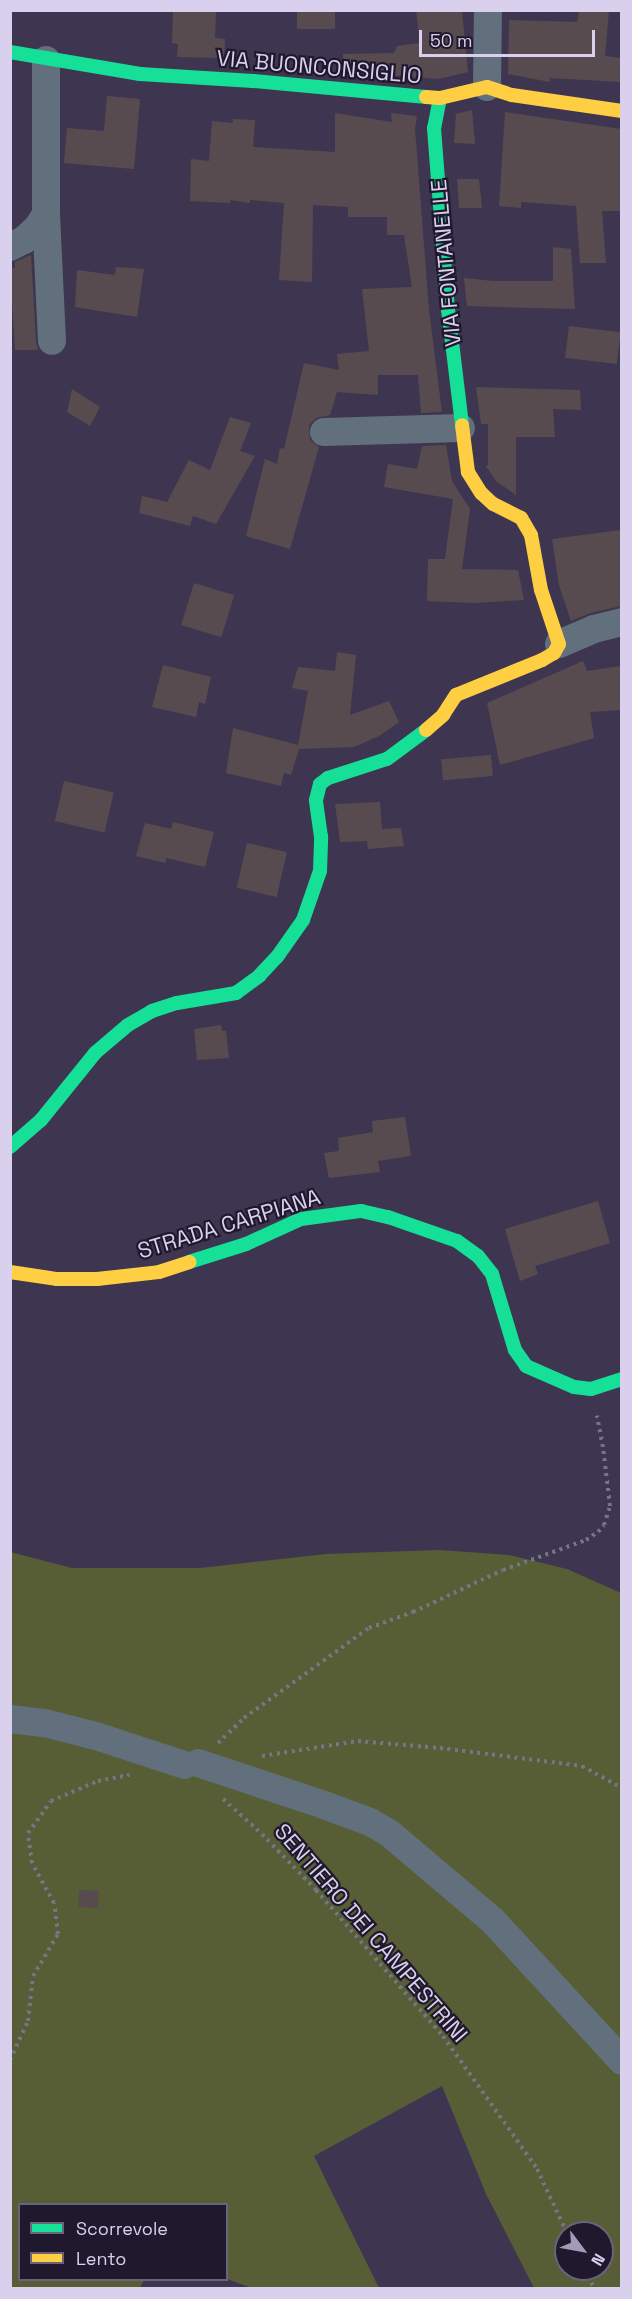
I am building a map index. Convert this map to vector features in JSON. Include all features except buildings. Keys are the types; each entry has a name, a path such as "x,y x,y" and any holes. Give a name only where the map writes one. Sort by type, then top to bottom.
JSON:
{"street":[{"path":"487,87 488,10"},
{"name":"VIA BUONCONSIGLIO","path":"10,52 46,60 140,74 440,98 487,87 512,95 621,111"},
{"path":"46,60 46,214 52,340"},
{"name":"VIA FONTANELLE","path":"440,98 434,128 448,309 468,472 474,484 493,504 521,518 531,535 541,590 559,644"},
{"path":"10,247 24,240 38,227 46,214"},
{"path":"324,432 461,428"},
{"path":"10,1148 41,1120 95,1053 128,1024 152,1011 177,1003 207,1000 236,993 259,976 277,957 303,920 320,871 322,844 316,800 320,783 328,778 387,759 419,737 442,715 456,695 542,660 554,653 559,644 594,629 621,622"},
{"name":"STRADA CARPIANA","path":"10,1272 57,1279 97,1279 149,1273 246,1244 302,1219 348,1211 380,1214 458,1241 478,1256 492,1274 504,1305 514,1350 520,1359 535,1372 574,1387 591,1389"},
{"path":"591,1389 621,1379"},
{"path":"10,1719 45,1723 96,1736 324,1805 370,1822 389,1833 493,1920 621,2061"}],"path":[{"path":"191,1764 244,1718 369,1628 503,1570 586,1540 598,1532 604,1525 610,1506 603,1447 591,1389"},
{"path":"254,1757 358,1741 440,1748 582,1766 621,1788"},
{"path":"10,2060 28,2021 33,1976 58,1934 54,1903 32,1863 28,1833 51,1801 98,1780 141,1773"},
{"name":"SENTIERO DEI CAMPESTRINI","path":"219,1795 262,1834 316,1890 443,2036 537,2169 561,2221"}],"green space":[{"path":"439,1550 509,1555 567,1569 621,1593 621,2288 534,2288 486,2194 442,2086 314,2156 379,2288 252,2288 228,2279 228,2203 18,2203 18,2281 144,2281 140,2288 11,2288 10,1552 72,1568 200,1568 326,1554"}],"traffic: fast":[{"path":"10,52 140,74 253,81 426,97"},
{"path":"440,98 434,128 448,309 462,425"},
{"path":"10,1147 41,1120 95,1053 128,1025 152,1011 177,1003 236,993 259,976 277,957 303,920 320,871 321,837 316,800 320,784 328,778 387,759 426,730"},
{"path":"189,1262 246,1244 301,1219 361,1211 388,1217 457,1241 478,1256 492,1274 515,1350 526,1366 574,1387 591,1389 622,1379"}],"traffic: slow":[{"path":"426,97 440,98 487,87 512,95 622,111"},
{"path":"426,730 443,715 456,695 542,660 554,653 559,644 541,590 531,535 521,518 493,504 481,493 468,472 462,425"},
{"path":"10,1272 57,1279 97,1279 159,1272 189,1262"}]}
